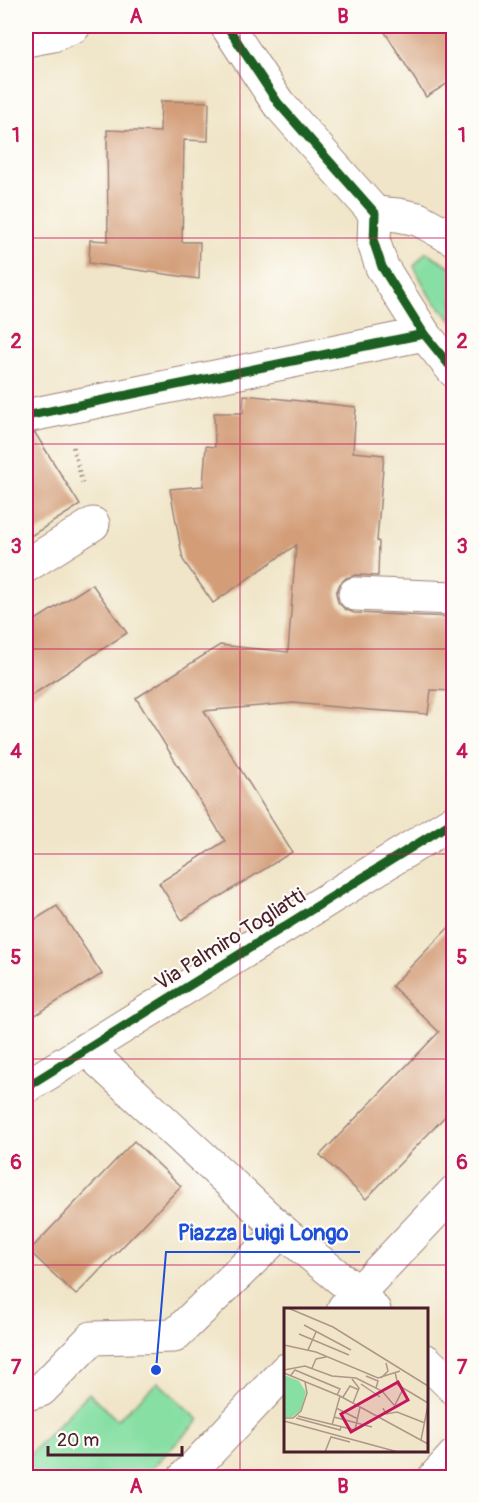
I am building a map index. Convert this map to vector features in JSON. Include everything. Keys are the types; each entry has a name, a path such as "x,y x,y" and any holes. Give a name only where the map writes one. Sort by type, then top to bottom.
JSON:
{"street":[{"path":"26,40 53,35 74,26"},
{"path":"226,26 278,103 375,213 374,243 382,267 424,334 453,371"},
{"path":"375,213 418,219 453,239"},
{"path":"26,416 424,334"},
{"path":"26,566 93,524"},
{"path":"355,594 453,598"},
{"name":"Via Palmiro Togliatti","path":"26,1087 453,821"},
{"path":"86,1049 359,1304 453,1192"},
{"path":"26,1394 41,1390 92,1338 174,1336 282,1231"},
{"path":"428,1363 453,1388"},
{"path":"184,1478 284,1371"},
{"path":"434,1478 453,1456"}],"path":[{"path":"66,442 72,446 93,524"}],"green space":[{"path":"426,252 453,268 453,322 429,295 414,266"},
{"path":"158,1382 199,1420 143,1477 26,1477 26,1458 89,1393 117,1420"}],"building":[{"path":"381,26 453,26 453,80 426,97"},
{"path":"161,101 209,102 208,141 184,140 182,242 200,242 199,279 89,263 90,240 108,241 107,130 160,132"},
{"path":"244,395 356,407 353,452 384,455 377,541 379,542 378,576 356,575 346,578 336,593 338,602 345,609 354,613 453,617 453,691 431,690 428,714 293,703 204,711 292,852 182,920 159,883 225,841 136,698 220,645 288,652 296,545 213,603 183,560 170,489 203,486 206,446 215,447 214,413 243,413"},
{"path":"35,433 80,505 26,539 26,434"},
{"path":"92,584 127,633 26,699 26,626"},
{"path":"57,906 102,974 26,1021 26,925"},
{"path":"453,923 453,1108 366,1199 320,1155 439,1032 392,986"},
{"path":"134,1141 181,1186 76,1295 29,1251"}],"cycle path":[{"path":"227,26 278,103 375,213 374,243 382,267 424,334 454,371"},
{"path":"26,416 424,334"},
{"path":"26,1087 454,821"}],"place":[{"name":"Piazza Luigi Longo","path":"156,1370"}]}
